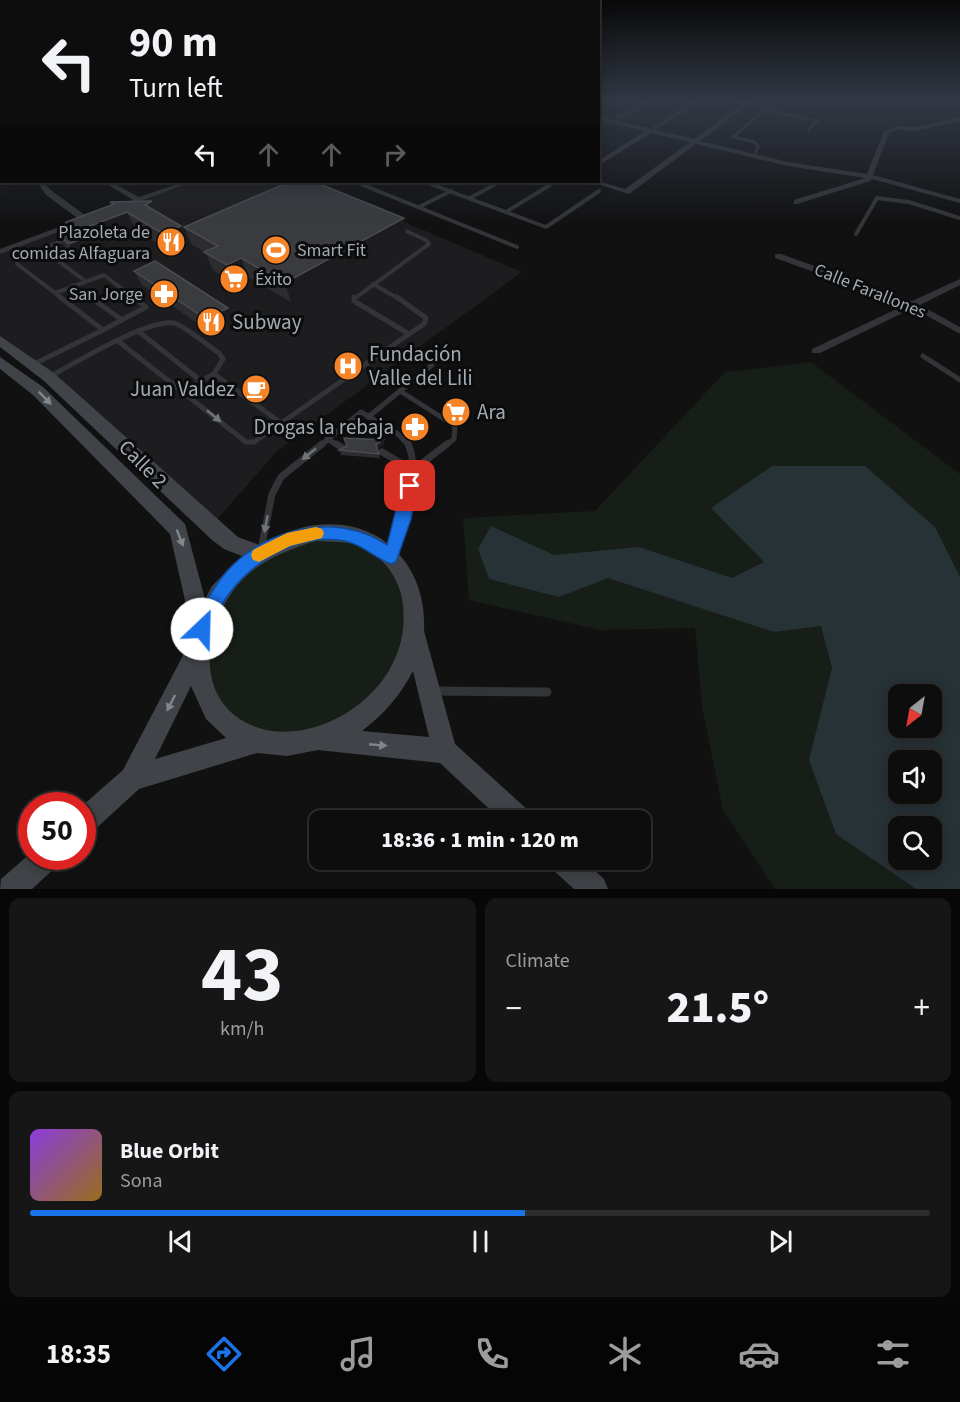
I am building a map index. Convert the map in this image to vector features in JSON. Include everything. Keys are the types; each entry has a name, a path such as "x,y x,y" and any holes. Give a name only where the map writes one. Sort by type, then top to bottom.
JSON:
{"main road":[{"name":"Calle 2","path":"0,340 50,377 219,534 231,543 260,554"},
{"name":"Calle 2","path":"0,362 38,391 178,530 200,640"},
{"path":"96,811 132,779 200,640 215,600 235,574 260,554 287,540 316,533 344,534 369,542 391,557 408,581 414,605 414,631 409,653 399,675 385,696 366,714 344,729 319,739 288,745 258,741 230,728 210,706 200,680 200,640"},
{"path":"414,631 445,751 509,810"},
{"path":"319,739 445,751"},
{"path":"132,779 258,741"},
{"path":"11,889 32,870"},
{"path":"573,870 594,889"}],"street":[{"path":"600,163 633,141"},
{"path":"597,183 626,192 694,141"},
{"path":"702,141 788,164 869,176 960,201"},
{"path":"703,141 756,152 811,167"},
{"path":"797,202 868,180 882,141"},
{"path":"41,183 49,193 86,220"},
{"path":"109,183 139,200"},
{"path":"118,208 185,183"},
{"path":"0,252 97,216"},
{"name":"Calle Farallones","path":"778,255 914,305 960,331"},
{"path":"816,351 960,282"}],"lane":[{"path":"752,141 758,147 756,152"},
{"path":"359,183 517,248"},
{"path":"429,183 546,227 599,191"},
{"path":"435,185 439,183"},
{"path":"470,198 497,183"},
{"path":"506,212 552,183"},
{"path":"419,207 451,191"},
{"path":"856,234 877,198 909,202 960,218"},
{"path":"395,226 426,240 429,244 354,296 354,301 409,334"},
{"path":"75,236 17,260 18,264 102,330"},
{"path":"42,249 84,280"},
{"path":"34,364 146,307 145,303 104,275 84,280 55,293"},
{"path":"118,342 246,442 254,442 421,326 426,318 411,305 373,284"},
{"path":"73,285 122,320"},
{"path":"50,377 138,331 162,322 175,322 224,358 214,374 183,391"},
{"path":"138,331 201,381"},
{"path":"923,356 960,380"},
{"path":"368,417 432,364"},
{"path":"214,374 281,423"},
{"path":"400,391 455,426 454,439 412,470"},
{"path":"260,554 272,494 281,477 361,412 408,444 414,457 407,503 391,557"},
{"path":"327,439 343,448"},
{"path":"382,452 412,470"},
{"path":"429,692 547,692"}],"shaded area":[{"path":"185,183 312,183 522,272 277,451 212,525 0,340 0,252"},
{"path":"811,362 960,474 960,889 775,889 723,810 702,706 695,628 600,630 469,600 463,518 595,511 725,372"},
{"path":"772,466 865,466 935,527 960,577 960,889 916,889 888,870 942,870 942,816 888,816 888,870 836,834 809,760 832,668 821,626 774,632 608,578 559,597 489,579 478,549 491,526 554,555 639,547 732,578 764,562 711,508"},
{"path":"287,540 369,542 408,581 399,675 319,739 230,728 198,650 215,600"}],"building":[{"path":"287,183 317,183 404,218 285,283 241,258 227,265 204,252 218,246 184,227"},
{"path":"152,201 145,205 181,226 163,234 127,212 90,226 98,232 69,244 58,236 66,222 114,204 110,202"},
{"path":"155,261 228,308 206,319 134,271"},
{"path":"344,438 383,440 376,445 379,454 339,450 347,446"}],"slow traffic":[{"path":"259,555 287,540 316,533"}],"place":[{"name":"Plazoleta de comidas Alfaguara","path":"171,242"},
{"name":"Smart Fit","path":"276,250"},
{"name":"Éxito","path":"234,279"},
{"name":"San Jorge","path":"164,294"},
{"name":"Subway","path":"211,322"},
{"name":"Fundación Valle del Lili","path":"348,366"},
{"name":"Juan Valdez","path":"256,389"},
{"name":"Ara","path":"456,412"},
{"name":"Drogas la rebaja","path":"415,427"}],"route":[{"path":"202,629 215,600 235,574 259,554 287,540 316,533 344,534 369,542 391,557 410,486"}]}
